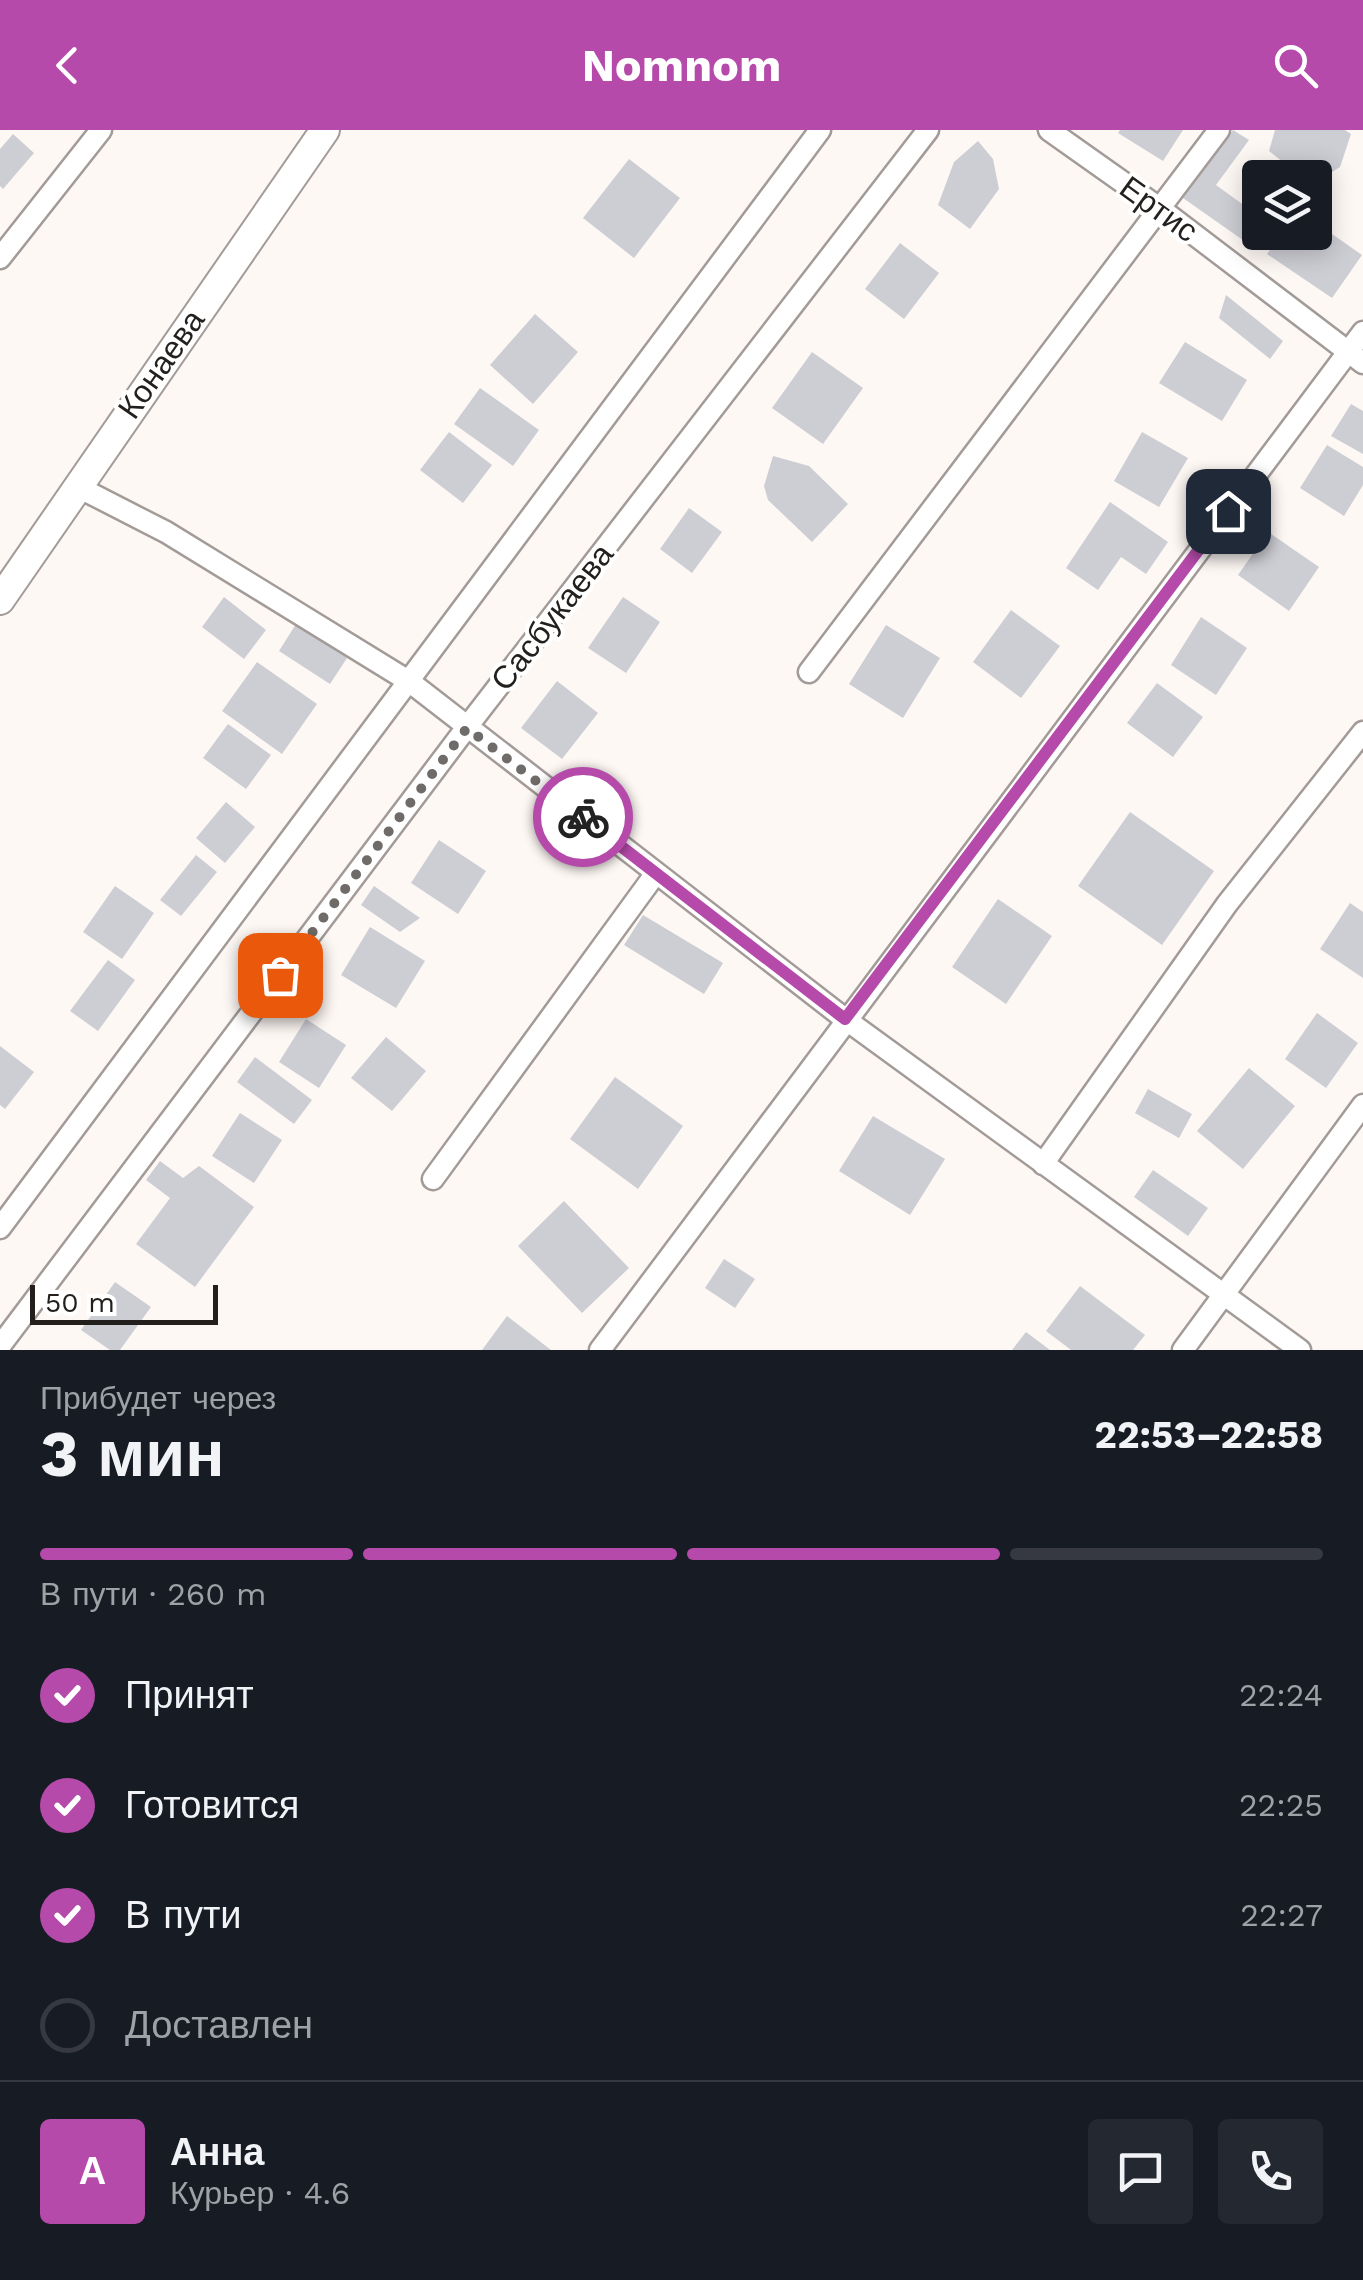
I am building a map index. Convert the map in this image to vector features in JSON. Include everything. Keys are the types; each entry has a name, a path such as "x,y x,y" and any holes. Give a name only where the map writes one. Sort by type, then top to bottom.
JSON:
{"main road":[{"name":"Конаева","path":"0,600 325,130"}],"street":[{"path":"0,258 101,130"},
{"path":"0,1228 820,130"},
{"name":"Сасбукаева","path":"0,1346 467,728 928,130"},
{"name":"Ертис","path":"1049,130 1162,210 1356,358"},
{"path":"809,672 1219,130"},
{"path":"600,1350 845,1019 1356,358 1363,332"},
{"path":"76,486 166,532 410,682 845,1019 1300,1350"},
{"path":"1043,1164 1227,904 1363,732"},
{"path":"433,1179 656,873"},
{"path":"1183,1350 1363,1105"}],"building":[{"path":"1183,130 1163,161 1118,133"},
{"path":"1233,130 1249,140 1216,185 1242,204 1242,239 1183,198"},
{"path":"1275,130 1345,130 1351,134 1340,167 1332,172 1332,160 1280,160 1269,151"},
{"path":"13,134 34,153 3,189 0,149"},
{"path":"978,141 993,159 999,189 970,229 938,205 954,162"},
{"path":"629,159 680,198 634,258 583,218"},
{"path":"1332,234 1362,255 1332,298 1267,254 1270,250 1332,250"},
{"path":"900,243 939,273 904,319 865,289"},
{"path":"1226,295 1283,341 1270,359 1219,318"},
{"path":"535,314 578,352 533,404 490,365"},
{"path":"1185,342 1247,380 1222,421 1159,383"},
{"path":"812,352 863,388 823,444 772,408"},
{"path":"480,388 539,430 513,466 454,424"},
{"path":"1351,404 1363,411 1363,454 1331,436"},
{"path":"449,432 492,465 463,503 420,470"},
{"path":"1142,432 1188,458 1159,507 1114,481"},
{"path":"1327,445 1363,467 1363,485 1344,516 1300,488"},
{"path":"773,456 809,466 848,504 812,542 768,500 764,486"},
{"path":"1110,502 1168,542 1146,574 1121,557 1098,590 1066,568"},
{"path":"689,508 722,532 692,573 660,549"},
{"path":"1268,532 1319,567 1289,611 1238,575"},
{"path":"224,597 266,630 244,659 202,627"},
{"path":"623,597 660,622 626,673 588,648"},
{"path":"1011,610 1060,646 1021,698 973,662"},
{"path":"1201,617 1247,648 1216,695 1171,665"},
{"path":"296,624 347,658 330,684 279,651"},
{"path":"886,625 940,658 903,718 849,684"},
{"path":"257,662 317,704 282,754 222,711"},
{"path":"557,681 598,713 562,759 521,728"},
{"path":"1157,683 1203,717 1173,757 1127,723"},
{"path":"228,724 271,755 246,789 203,758"},
{"path":"226,802 255,827 225,863 196,838"},
{"path":"1130,812 1214,871 1162,945 1078,886"},
{"path":"439,840 486,871 458,914 411,883"},
{"path":"196,855 217,872 181,916 160,900"},
{"path":"115,886 154,913 122,959 83,932"},
{"path":"374,886 420,918 400,932 361,905"},
{"path":"998,899 1052,936 1006,1004 952,967"},
{"path":"1350,903 1363,912 1363,978 1320,949"},
{"path":"643,915 723,963 704,994 624,945"},
{"path":"370,927 425,961 396,1008 341,975"},
{"path":"108,960 135,980 98,1031 70,1011"},
{"path":"1317,1013 1358,1043 1326,1088 1285,1059"},
{"path":"306,1019 346,1045 319,1088 279,1062"},
{"path":"386,1037 426,1071 392,1111 351,1078"},
{"path":"0,1046 34,1072 5,1109 0,1105"},
{"path":"255,1057 312,1100 294,1124 237,1082"},
{"path":"1249,1068 1295,1106 1243,1169 1197,1131"},
{"path":"615,1077 683,1126 638,1189 570,1139"},
{"path":"1148,1089 1192,1114 1179,1138 1135,1113"},
{"path":"240,1113 282,1140 254,1183 212,1156"},
{"path":"873,1116 945,1159 910,1215 839,1171"},
{"path":"160,1161 183,1178 199,1166 254,1207 195,1287 136,1244 170,1198 146,1180"},
{"path":"1153,1170 1208,1208 1188,1236 1134,1197"},
{"path":"564,1201 629,1268 582,1313 518,1246"},
{"path":"724,1259 755,1279 735,1308 705,1288"},
{"path":"115,1282 151,1307 120,1350 110,1350 81,1330"},
{"path":"1080,1286 1145,1335 1133,1350 1071,1350 1046,1331"},
{"path":"507,1316 551,1350 482,1350"},
{"path":"1026,1332 1050,1350 1012,1350"}],"way so far":[{"path":"280,975 467,728 583,817"}],"route":[{"path":"583,817 845,1019 1228,511"}]}
